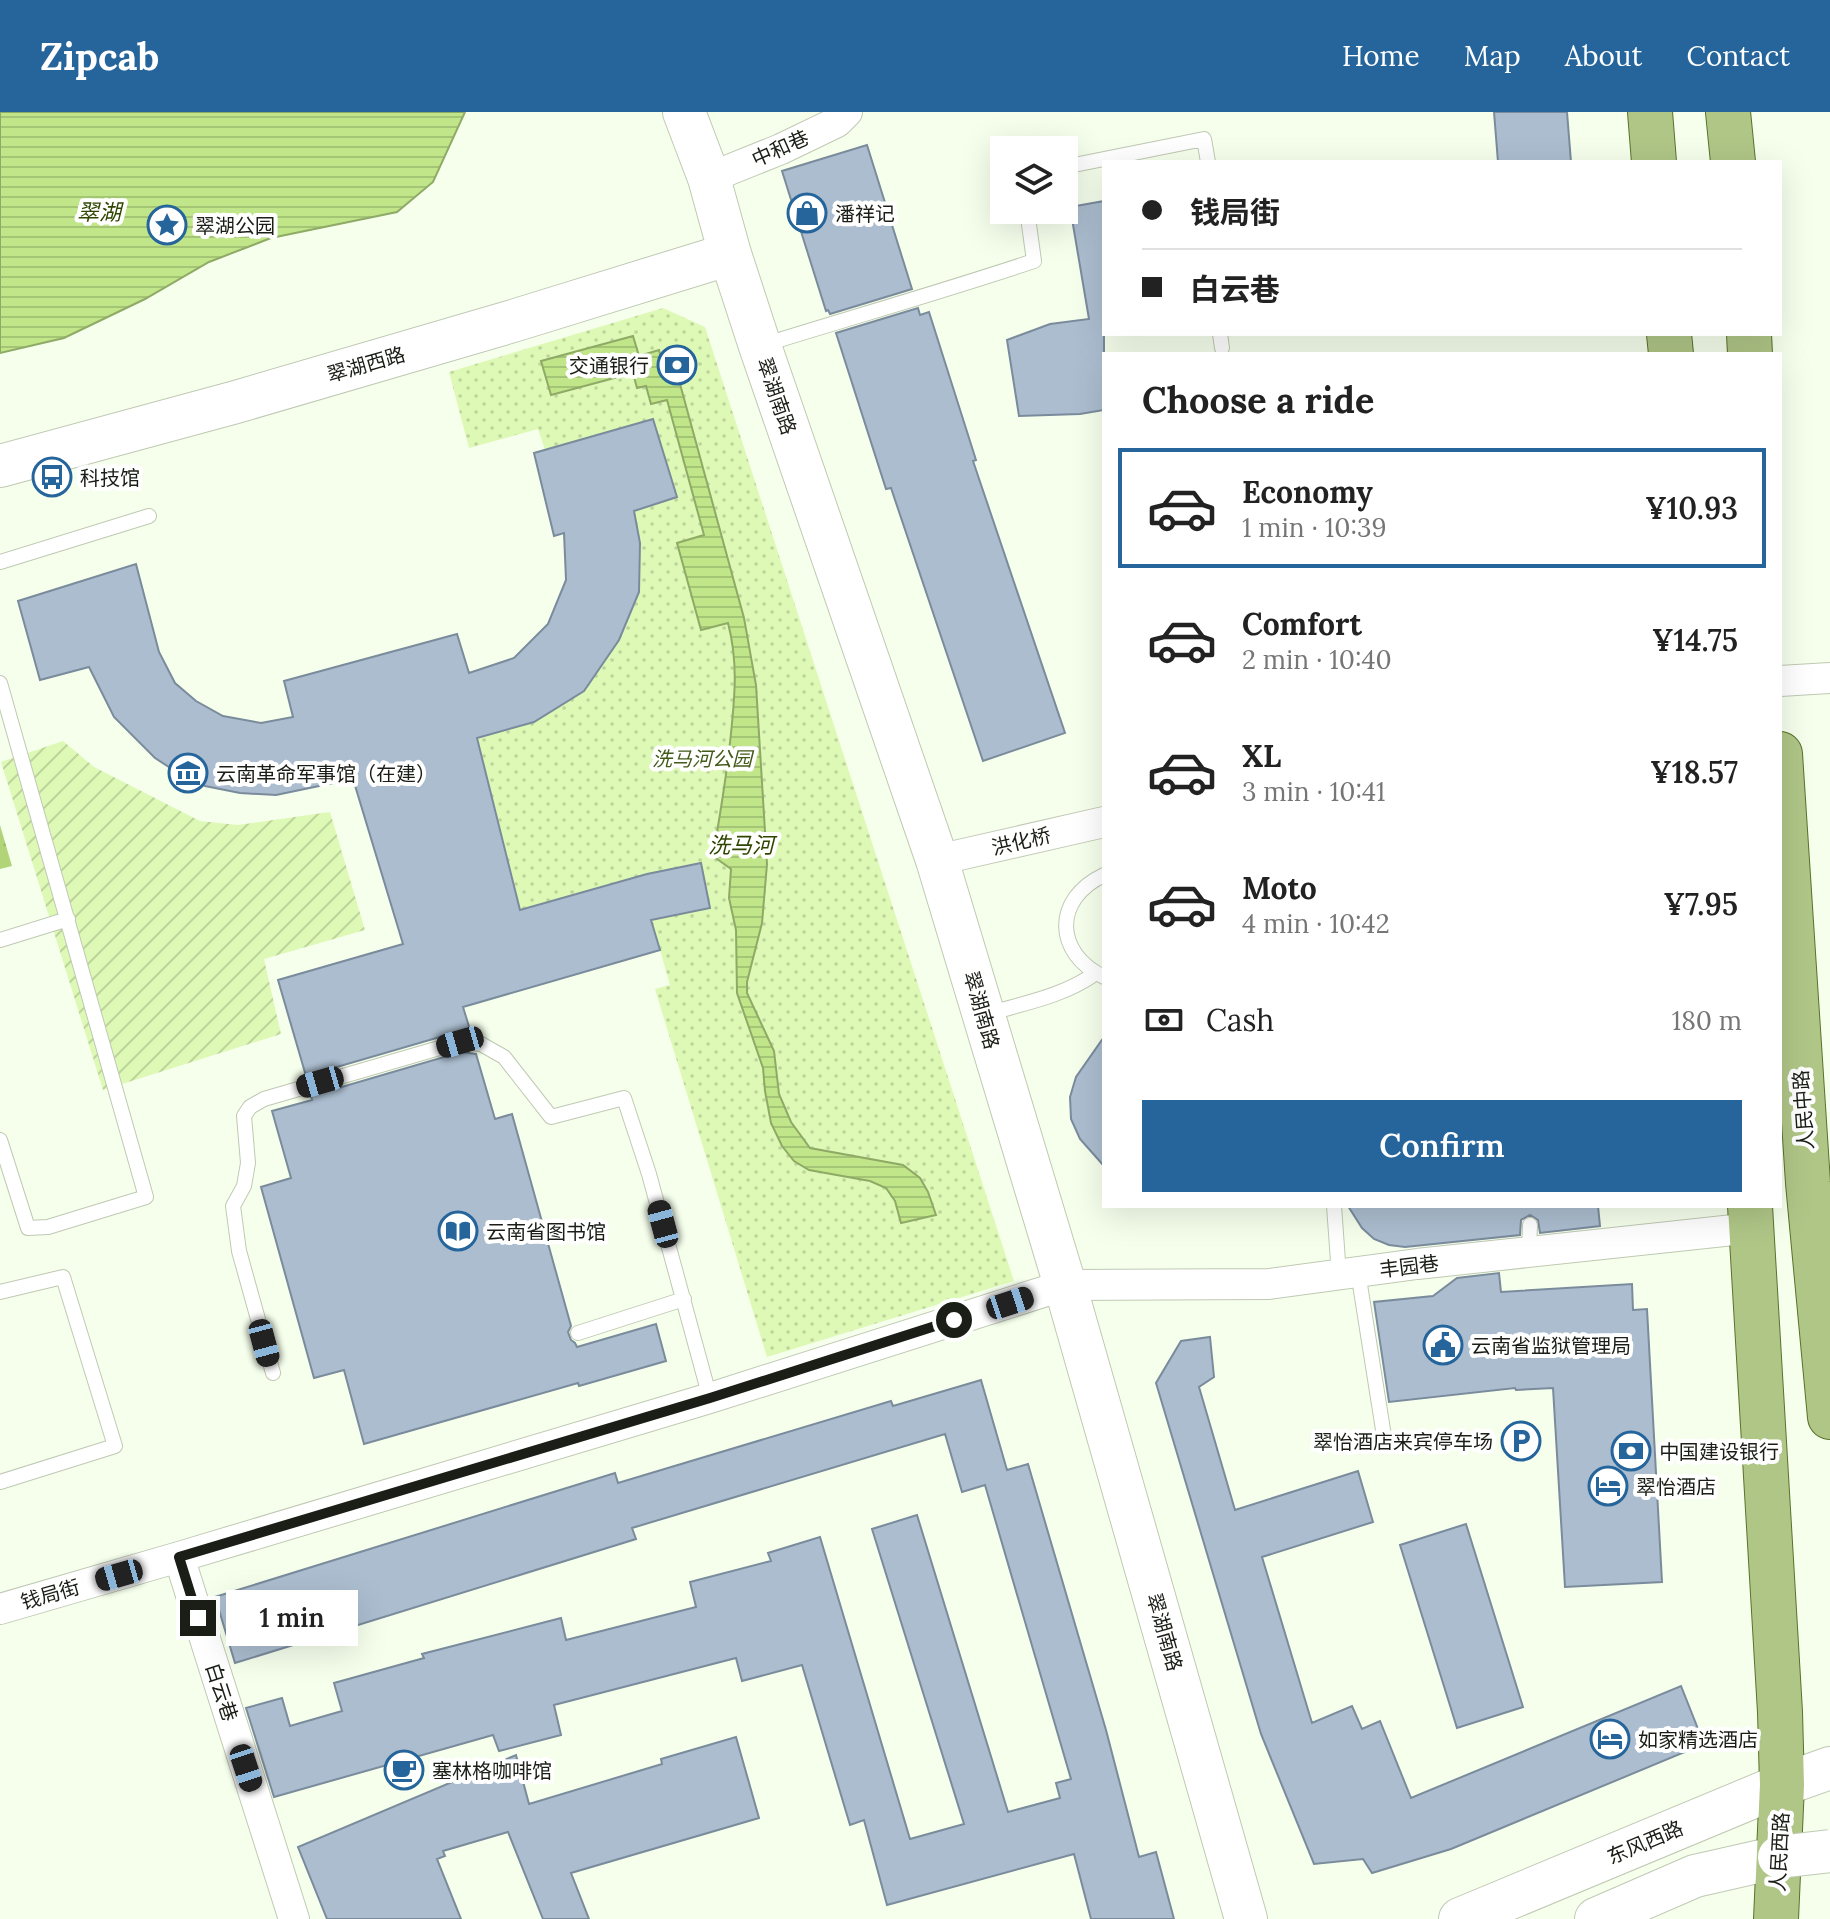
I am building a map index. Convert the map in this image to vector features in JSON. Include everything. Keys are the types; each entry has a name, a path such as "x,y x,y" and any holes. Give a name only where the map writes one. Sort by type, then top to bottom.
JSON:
{"main road":[{"path":"1650,112 1654,160"},
{"path":"1728,112 1733,160"},
{"name":"人民中路","path":"1782,778 1809,1105 1808,1183 1830,1417"},
{"path":"1751,1227 1782,1785"},
{"name":"人民西路","path":"1776,1919 1782,1785"}],"street":[{"name":"翠湖南路","path":"684,112 709,178 760,346 937,860 1065,1285 1246,1919"},
{"name":"中和巷","path":"709,178 781,149 837,122 847,112"},
{"name":"翠湖西路","path":"0,466 236,402 730,254"},
{"path":"1782,681 1830,678"},
{"name":"洪化桥","path":"937,860 1102,822"},
{"name":"丰园巷","path":"1065,1285 1269,1284 1349,1274 1529,1238 1751,1227"},
{"name":"钱局街","path":"0,1609 710,1398 1065,1285"},
{"name":"白云巷","path":"179,1557 294,1919"},
{"name":"东风西路","path":"1460,1919 1830,1768"},
{"path":"1596,1919 1695,1876 1779,1857 1830,1851"}],"lane":[{"path":"1078,164 1204,139 1208,160"},
{"path":"760,346 1034,261 1029,224"},
{"path":"0,562 149,516"},
{"path":"0,683 146,1197 48,1227 28,1228 0,1140"},
{"path":"1100,975 1079,961 1067,933 1067,918 1071,903 1080,890 1091,880 1102,876"},
{"path":"0,940 68,919"},
{"path":"983,1016 1062,993 1100,975"},
{"path":"273,1373 235,1228 233,1206 244,1186 248,1163 244,1116 250,1107 264,1099 460,1042 481,1044 504,1057 551,1117 624,1098 649,1174 710,1398"},
{"path":"1334,1208 1384,1436"},
{"path":"0,1292 63,1277 115,1446 0,1482"},
{"path":"578,1333 684,1299"}],"green space":[{"name":"洗马河公园","path":"663,308 705,327 1014,1281 767,1357 655,989 670,985 639,877 520,910 477,738 534,722 584,691 619,640 639,592 640,543 634,511 677,497 653,419 545,450 538,429 469,448 449,372"},
{"path":"63,741 94,767 200,821 238,825 330,812 365,930 264,959 281,1034 103,1090 1,762"},
{"path":"0,825 12,866 0,869"}],"water":[{"name":"翠湖","path":"0,112 465,112 433,182 397,212 271,238 209,262 145,299 64,338 0,353"},
{"name":"洗马河","path":"633,336 639,356 659,350 663,365 674,362 744,618 756,685 767,864 762,923 747,993 774,1051 779,1094 791,1122 810,1148 903,1165 920,1178 936,1215 901,1223 895,1201 886,1188 870,1181 809,1170 794,1161 782,1146 771,1123 763,1068 737,993 736,930 729,898 731,869 713,856 732,719 733,651 728,623 701,630 677,543 704,535 667,400 651,404 646,386 637,388 633,373 551,395 541,361"}],"building":[{"path":"1494,112 1567,112 1571,160 1498,160"},
{"path":"867,145 912,289 830,314 826,311 782,171"},
{"path":"1102,201 1102,410 1019,416 1007,340 1050,324 1089,319 1073,224 1078,224 1078,206"},
{"path":"918,308 920,315 929,312 976,460 973,461 1065,733 983,761 891,488 886,489 836,333"},
{"path":"653,419 677,497 634,511 640,543 639,592 619,640 584,691 534,722 477,738 520,910 647,874 701,863 710,908 651,920 660,950 463,1007 471,1033 457,1032 306,1076 278,980 403,944 353,779 276,795 240,793 205,786 178,773 155,758 114,717 89,667 40,680 18,601 136,564 159,652 175,683 196,701 223,716 261,723 293,717 284,681 457,634 469,673 514,658 548,624 566,580 564,533 554,536 534,453"},
{"path":"1102,1040 1102,1164 1080,1139 1071,1119 1070,1097 1076,1077"},
{"path":"461,1052 476,1054 495,1119 512,1114 571,1326 568,1332 571,1340 577,1347 656,1324 666,1361 364,1444 344,1370 314,1378 261,1187 291,1178 272,1111 312,1100 311,1096"},
{"path":"1349,1208 1598,1208 1600,1226 1540,1233 1538,1220 1530,1215 1521,1220 1520,1235 1405,1247 1374,1239 1362,1228"},
{"name":"翠怡酒店","path":"1499,1273 1501,1292 1632,1284 1633,1310 1647,1309 1662,1582 1565,1587 1553,1388 1515,1388 1389,1402 1374,1302 1433,1296 1457,1278"},
{"path":"1210,1337 1214,1377 1199,1387 1235,1510 1358,1471 1373,1522 1262,1557 1312,1723 1352,1706 1362,1729 1380,1721 1411,1798 1681,1686 1704,1744 1451,1849 1372,1873 1363,1859 1314,1864 1261,1734 1156,1383 1181,1341"},
{"path":"981,1380 1007,1470 1028,1464 1106,1730 1139,1857 1156,1852 1174,1919 1091,1919 1074,1854 887,1905 864,1820 850,1825 802,1665 742,1681 736,1658 554,1705 561,1735 499,1751 493,1735 274,1797 246,1708 282,1698 290,1726 342,1711 334,1683 424,1658 422,1654 561,1618 566,1640 696,1607 690,1582 771,1561 768,1553 820,1537 910,1839 964,1824 872,1529 917,1515 1008,1812 1060,1798 1056,1783 1071,1779 985,1485 962,1492 945,1434 632,1528 636,1539 235,1663 215,1597 615,1473 618,1483 891,1401 893,1406"},
{"path":"1466,1524 1523,1707 1457,1728 1400,1545"},
{"path":"736,1737 759,1818 571,1873 589,1919 543,1919 508,1832 443,1851 445,1856 437,1859 461,1919 327,1919 298,1847 516,1755 529,1804 662,1764 661,1759"}],"place":[{"name":"潘祥记","path":"807,213"},
{"name":"翠湖公园","path":"167,225"},
{"name":"交通银行","path":"677,365"},
{"name":"科技馆","path":"52,477"},
{"name":"云南革命军事馆（在建）","path":"188,773"},
{"name":"云南省图书馆","path":"458,1231"},
{"name":"云南省监狱管理局","path":"1443,1345"},
{"name":"翠怡酒店来宾停车场","path":"1521,1441"},
{"name":"中国建设银行","path":"1631,1451"},
{"name":"翠怡酒店","path":"1608,1486"},
{"name":"如家精选酒店","path":"1610,1739"},
{"name":"塞林格咖啡馆","path":"404,1770"}],"route":[{"path":"198,1618 179,1557 710,1398 954,1320"}]}
